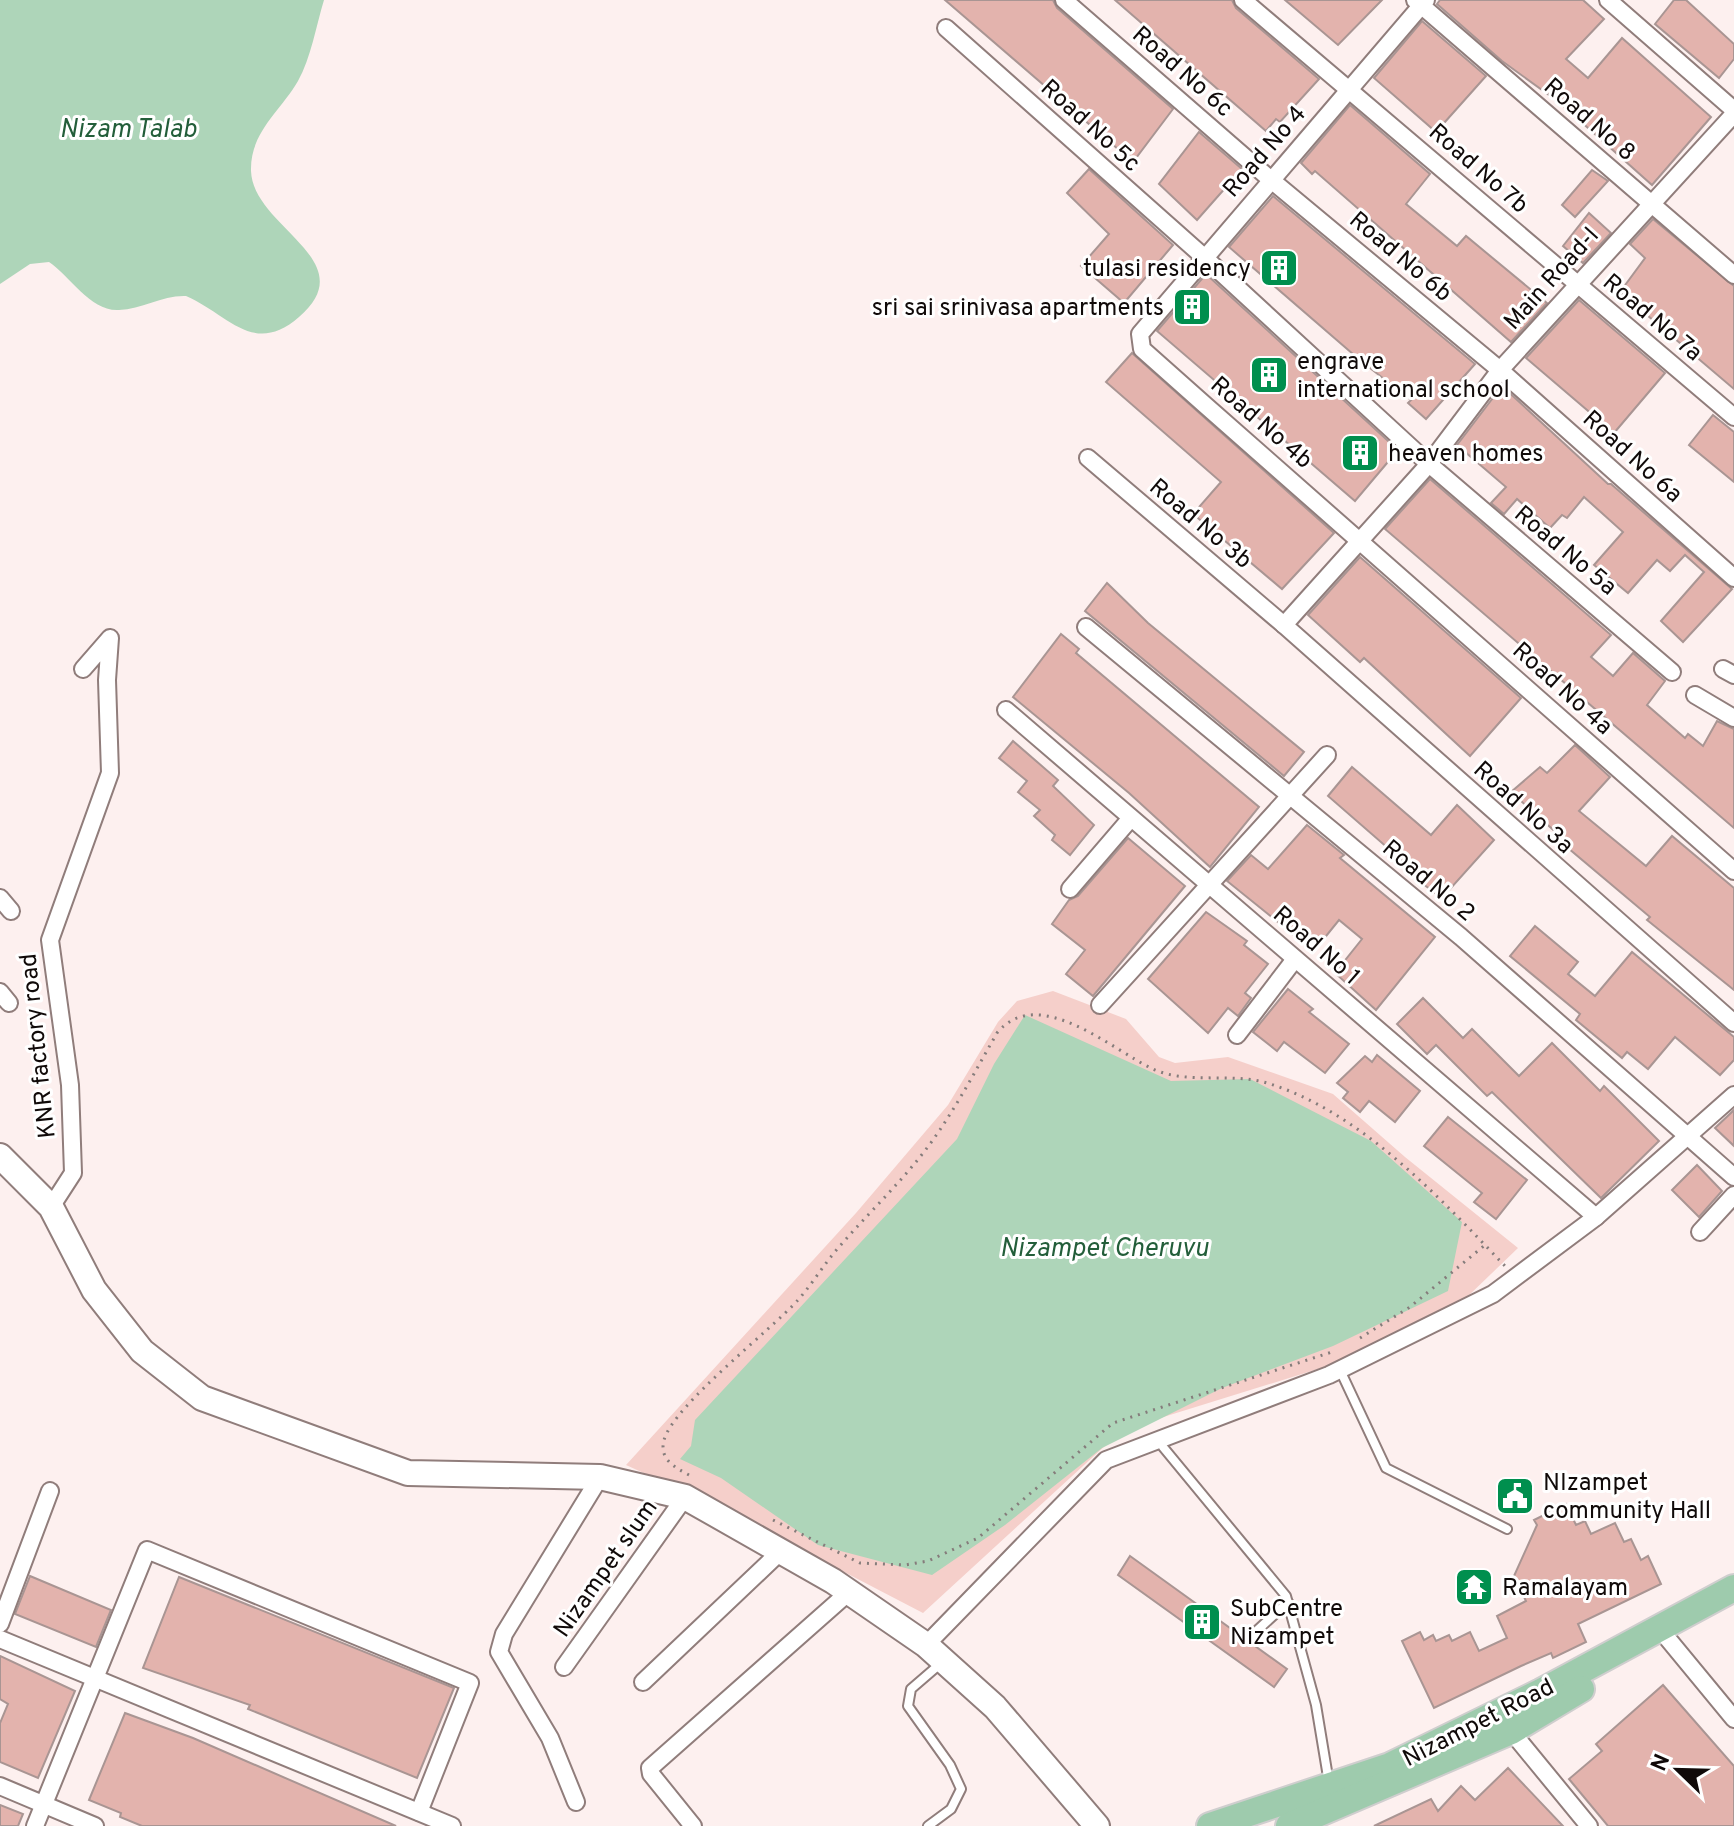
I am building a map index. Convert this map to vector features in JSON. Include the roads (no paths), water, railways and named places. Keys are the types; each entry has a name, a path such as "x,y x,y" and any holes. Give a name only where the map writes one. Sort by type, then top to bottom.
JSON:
{"main road":[{"name":"Nizampet Road","path":"1210,1826 1257,1818 1390,1766 1734,1588"},
{"name":"Nizampet Road","path":"1289,1826 1511,1731 1734,1603"}],"street":[{"name":"Road No 6c","path":"1064,0 1270,179"},
{"name":"Road No 7b","path":"1243,0 1578,285"},
{"path":"1608,0 1734,112"},
{"name":"Road No 4","path":"1140,334 1421,2"},
{"name":"Road No 8","path":"1421,2 1734,275"},
{"name":"Road No 5c","path":"946,28 1205,258 1429,464"},
{"name":"Main Road-I","path":"1284,625 1429,464 1500,370 1734,112"},
{"name":"Road No 6b","path":"1270,179 1500,370"},
{"name":"Road No 7a","path":"1578,285 1734,417"},
{"name":"Road No 4b","path":"1140,334 1142,349 1361,541"},
{"name":"Road No 6a","path":"1500,370 1734,578"},
{"name":"Road No 3b","path":"1088,458 1284,625"},
{"name":"Road No 5a","path":"1429,464 1672,672"},
{"name":"Road No 4a","path":"1361,541 1734,871"},
{"name":"Road No 3a","path":"1284,625 1734,1023"},
{"name":"Road No 2","path":"1086,627 1461,937 1734,1177"},
{"name":"KNR factory road","path":"51,1207 73,1173 70,1085 50,940 110,773 107,680 110,638 83,669"},
{"path":"1695,695 1734,718"},
{"name":"Road No 1","path":"1006,710 1596,1217"},
{"path":"1100,1005 1327,755"},
{"path":"1070,889 1131,818"},
{"path":"1237,1035 1295,959"},
{"path":"934,1653 1106,1460 1340,1369 1493,1294 1596,1217 1734,1095"},
{"path":"0,1156 51,1207 94,1290 142,1351 202,1398 408,1473 600,1477 692,1489 779,1553 849,1592 934,1653 995,1707 1097,1826"},
{"path":"1700,1232 1734,1195"},
{"path":"576,1802 550,1738 499,1652 504,1634 600,1477"},
{"name":"Nizampet slum","path":"564,1667 692,1489"},
{"path":"0,1624 50,1491"},
{"path":"35,1826 147,1550 470,1683 419,1812"},
{"path":"643,1682 779,1553"},
{"path":"693,1826 651,1774 650,1768 849,1592"},
{"path":"0,1639 452,1826"},
{"path":"1668,1639 1734,1719"},
{"path":"1511,1731 1589,1826"},
{"path":"0,1786 95,1826"}],"lane":[{"path":"1340,1369 1386,1468 1507,1529"},
{"path":"1163,1447 1288,1602 1316,1705 1330,1787"},
{"path":"1251,1636 1288,1602"},
{"path":"928,1826 951,1809 961,1789 950,1765 912,1717 907,1699 934,1653"}],"water":[{"name":"Nizam Talab","path":"0,0 324,0 303,72 267,123 252,157 251,171 256,191 313,261 320,278 316,297 299,317 283,328 254,333 186,296 128,309 109,309 90,299 49,262 30,264 0,284"},
{"name":"Nizampet Cheruvu","path":"1025,1015 1171,1081 1250,1079 1371,1141 1462,1222 1448,1291 1333,1346 1222,1388 1102,1448 1005,1525 932,1575 818,1545 721,1478 680,1459 691,1446 695,1420 957,1139 994,1064"}],"place":[{"name":"tulasi residency","path":"1279,268"},
{"name":"sri sai srinivasa apartments","path":"1192,307"},
{"name":"engrave international school","path":"1269,375"},
{"name":"heaven homes","path":"1360,453"},
{"name":"NIzampet community Hall","path":"1515,1496"},
{"name":"Ramalayam","path":"1474,1587"},
{"name":"SubCentre Nizampet","path":"1202,1622"}]}
